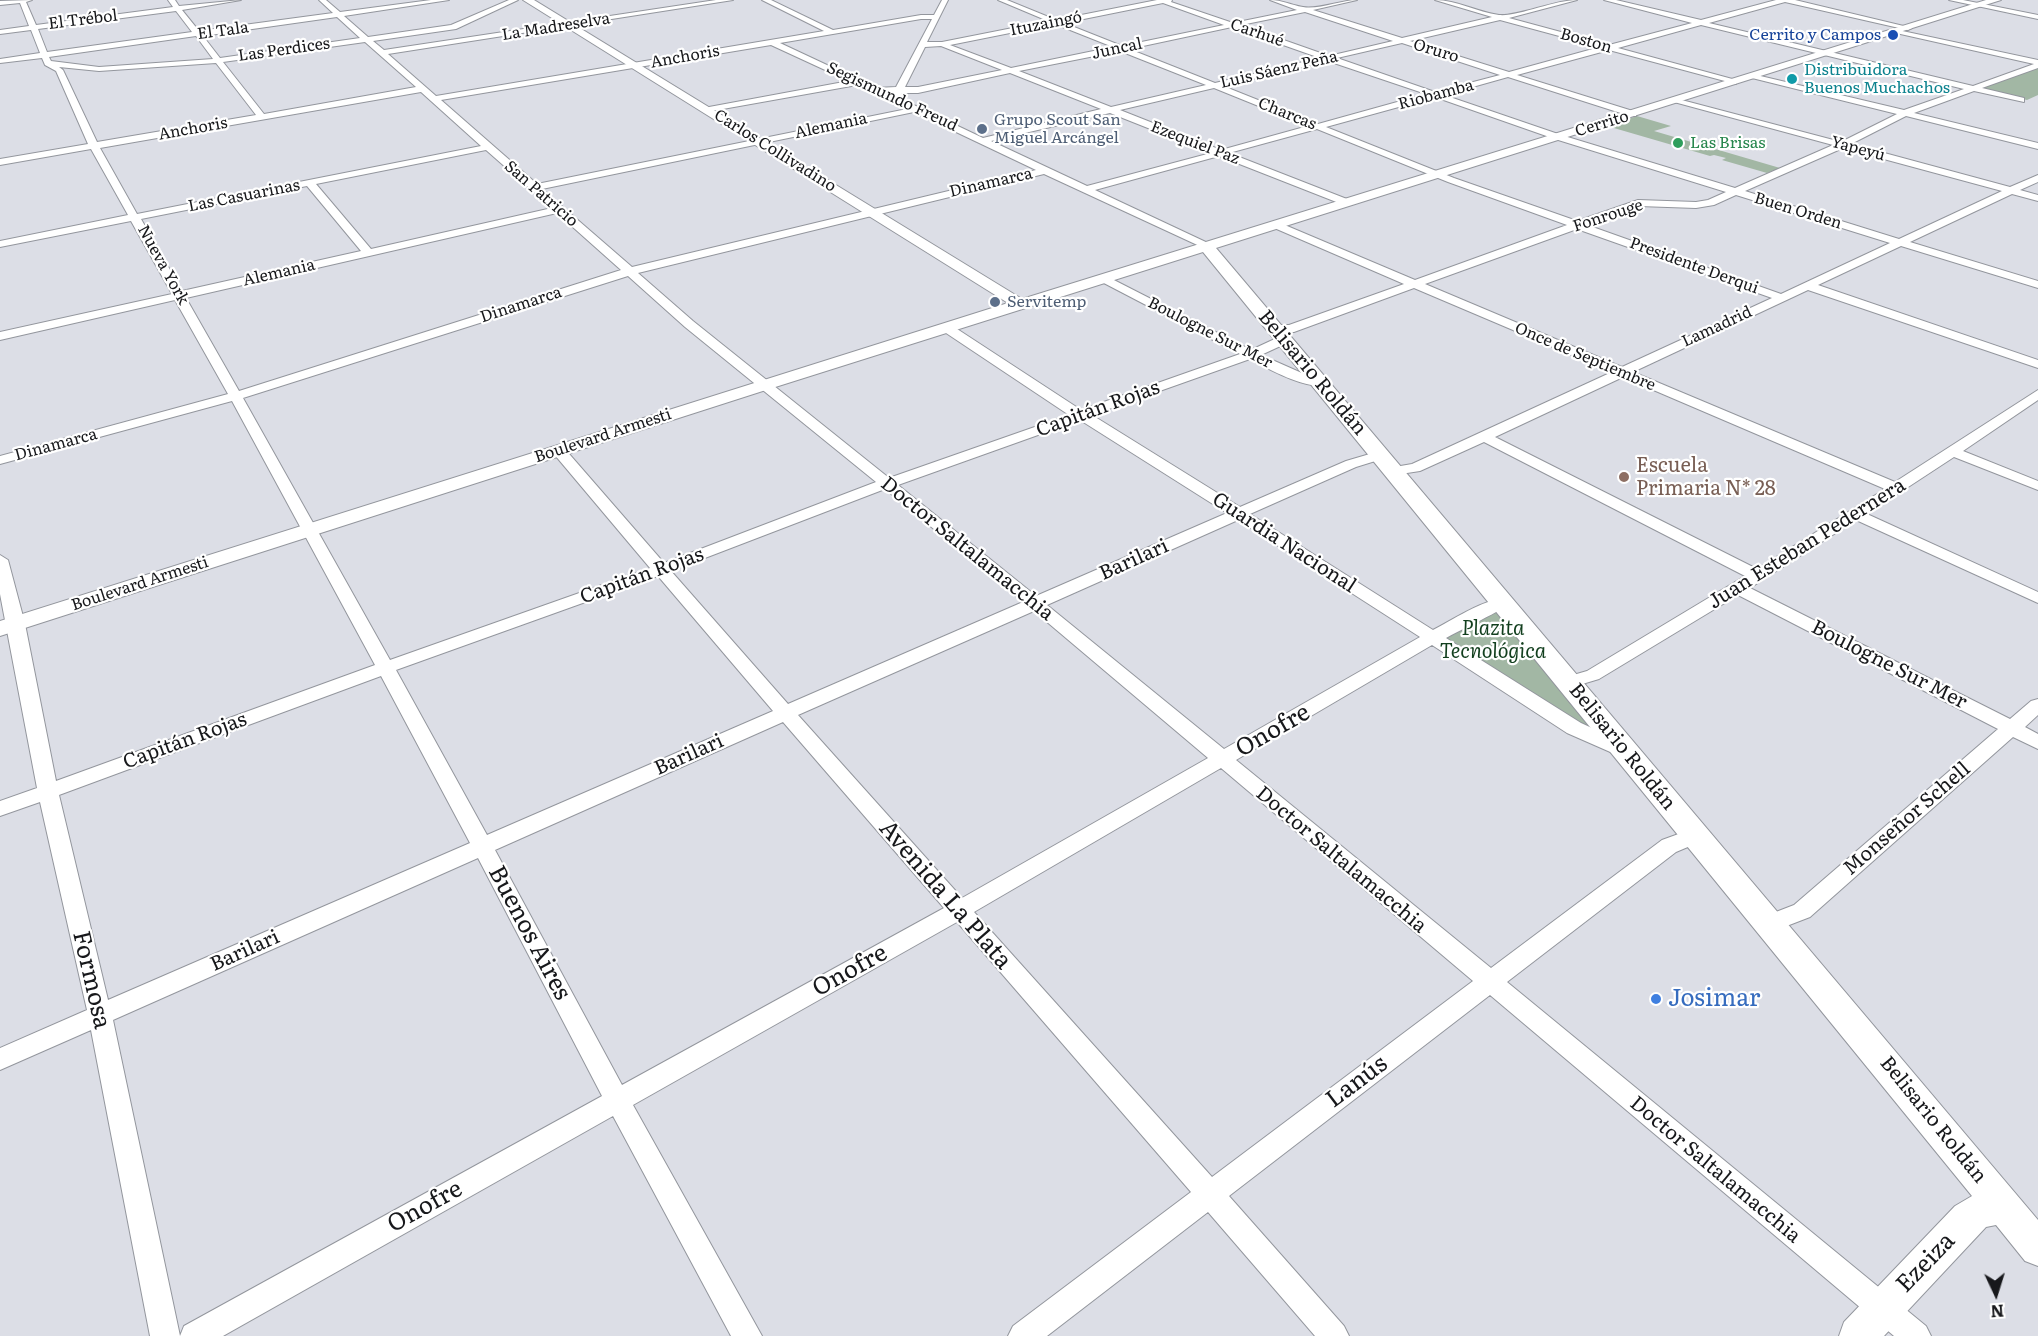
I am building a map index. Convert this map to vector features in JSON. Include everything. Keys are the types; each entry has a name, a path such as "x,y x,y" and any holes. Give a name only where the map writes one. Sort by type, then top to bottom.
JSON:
{"main road":[{"name":"Carlos Collivadino","path":"528,0 1021,304"},
{"name":"Cerrito","path":"1206,246 1996,0"},
{"name":"Boulevard Armesti","path":"8,627 1206,246"},
{"name":"Belisario Roldán","path":"1206,246 1695,836 1771,923 2038,1248"},
{"name":"Ezeiza","path":"1858,1336 1968,1218 1980,1210 2004,1207"}],"street":[{"path":"0,3 24,0"},
{"name":"Nueva York","path":"24,0 46,59 59,70 94,146 311,530"},
{"path":"170,0 262,117"},
{"name":"El Trébol","path":"0,32 238,0"},
{"name":"San Patricio","path":"322,0 369,39 558,210 763,385"},
{"name":"El Tala","path":"0,61 46,59 198,34 446,0"},
{"name":"Las Perdices","path":"46,59 89,68 123,68 218,60 458,25 515,0"},
{"path":"660,0 676,8"},
{"name":"La Madreselva","path":"382,53 730,0"},
{"path":"765,0 832,32"},
{"path":"897,94 945,0"},
{"name":"Charcas","path":"1001,0 1439,175"},
{"name":"Ituzaingó","path":"922,45 942,44 1164,0"},
{"name":"Carhué","path":"1164,0 1558,137"},
{"name":"Oruro","path":"1273,0 1633,114"},
{"name":"Juncal","path":"878,90 897,94 1354,0"},
{"name":"Boston","path":"1438,0 1733,82"},
{"name":"Luis Sáenz Peña","path":"984,140 1574,0"},
{"path":"1606,0 2021,100"},
{"path":"1785,0 2038,63"},
{"name":"Riobamba","path":"1087,189 1785,0"},
{"path":"1952,0 2038,17"},
{"name":"Anchoris","path":"434,99 937,16"},
{"name":"Segismundo Freud","path":"772,42 878,90"},
{"name":"Ezequiel Paz","path":"942,44 1348,203"},
{"name":"Fonrouge","path":"1279,335 1290,329 1638,203 1703,205 1842,145 1905,113 2038,63"},
{"path":"1755,76 2038,146"},
{"path":"709,110 859,82"},
{"name":"Anchoris","path":"0,162 422,89"},
{"name":"Segismundo Freud","path":"897,94 917,109 1206,246"},
{"name":"Yapeyú","path":"1677,100 2038,198"},
{"name":"Alemania","path":"534,188 917,109"},
{"name":"Buen Orden","path":"1558,137 2038,285"},
{"name":"Las Casuarinas","path":"0,244 488,147"},
{"name":"Dinamarca","path":"0,460 236,396 631,271 1048,170"},
{"name":"Presidente Derqui","path":"1439,175 1780,297"},
{"name":"Lamadrid","path":"1394,471 1415,468 1484,437 2038,178"},
{"path":"310,183 368,253"},
{"name":"Alemania","path":"0,336 558,210"},
{"name":"Once de Septiembre","path":"1276,225 1895,488"},
{"name":"Boulogne Sur Mer","path":"1104,279 1250,355 1299,377 1318,382"},
{"path":"1809,286 2038,364"},
{"name":"Guardia Nacional","path":"947,328 1068,409 1097,423 1574,728 1626,752"},
{"name":"Capitán Rojas","path":"0,810 387,667 660,570 888,483 1250,355 1279,335"},
{"name":"Doctor Saltalamacchia","path":"763,385 1035,603 1222,761 1916,1336"},
{"name":"Juan Esteban Pedernera","path":"1569,682 1593,675 1740,588 1954,452 2038,394"},
{"path":"1484,437 1758,576"},
{"name":"Avenida La Plata","path":"559,451 958,911 1210,1193 1334,1336"},
{"path":"1954,452 2038,486"},
{"name":"Barilari","path":"0,1059 1351,464 1380,455"},
{"path":"1855,514 2038,598"},
{"name":"Buenos Aires","path":"311,530 387,667 617,1100 747,1336"},
{"name":"Formosa","path":"0,560 8,627 100,1015 165,1336"},
{"name":"Boulogne Sur Mer","path":"1740,588 2038,742"},
{"name":"Onofre","path":"194,1336 958,911 1432,638 1482,611 1503,603"},
{"name":"Monseñor Schell","path":"1771,923 1802,911 2038,705"},
{"name":"Lanús","path":"1023,1336 1669,846 1695,836"}],"green space":[{"path":"2038,68 2038,95 2027,100 1979,89"},
{"name":"Las Brisas","path":"1637,116 1671,126 1654,131 1780,168 1767,173 1722,160 1726,158 1710,156 1607,126"},
{"name":"Plazita Tecnológica","path":"1503,603 1626,752 1432,638"}],"place":[{"name":"Cerrito y Campos","path":"1893,35"},
{"name":"Distribuidora Buenos Muchachos","path":"1792,79"},
{"name":"Grupo Scout San Miguel Arcángel","path":"982,129"},
{"name":"Las Brisas","path":"1678,143"},
{"name":"Servitemp","path":"995,302"},
{"name":"Escuela Primaria N* 28","path":"1624,477"},
{"name":"Josimar","path":"1656,999"}]}
